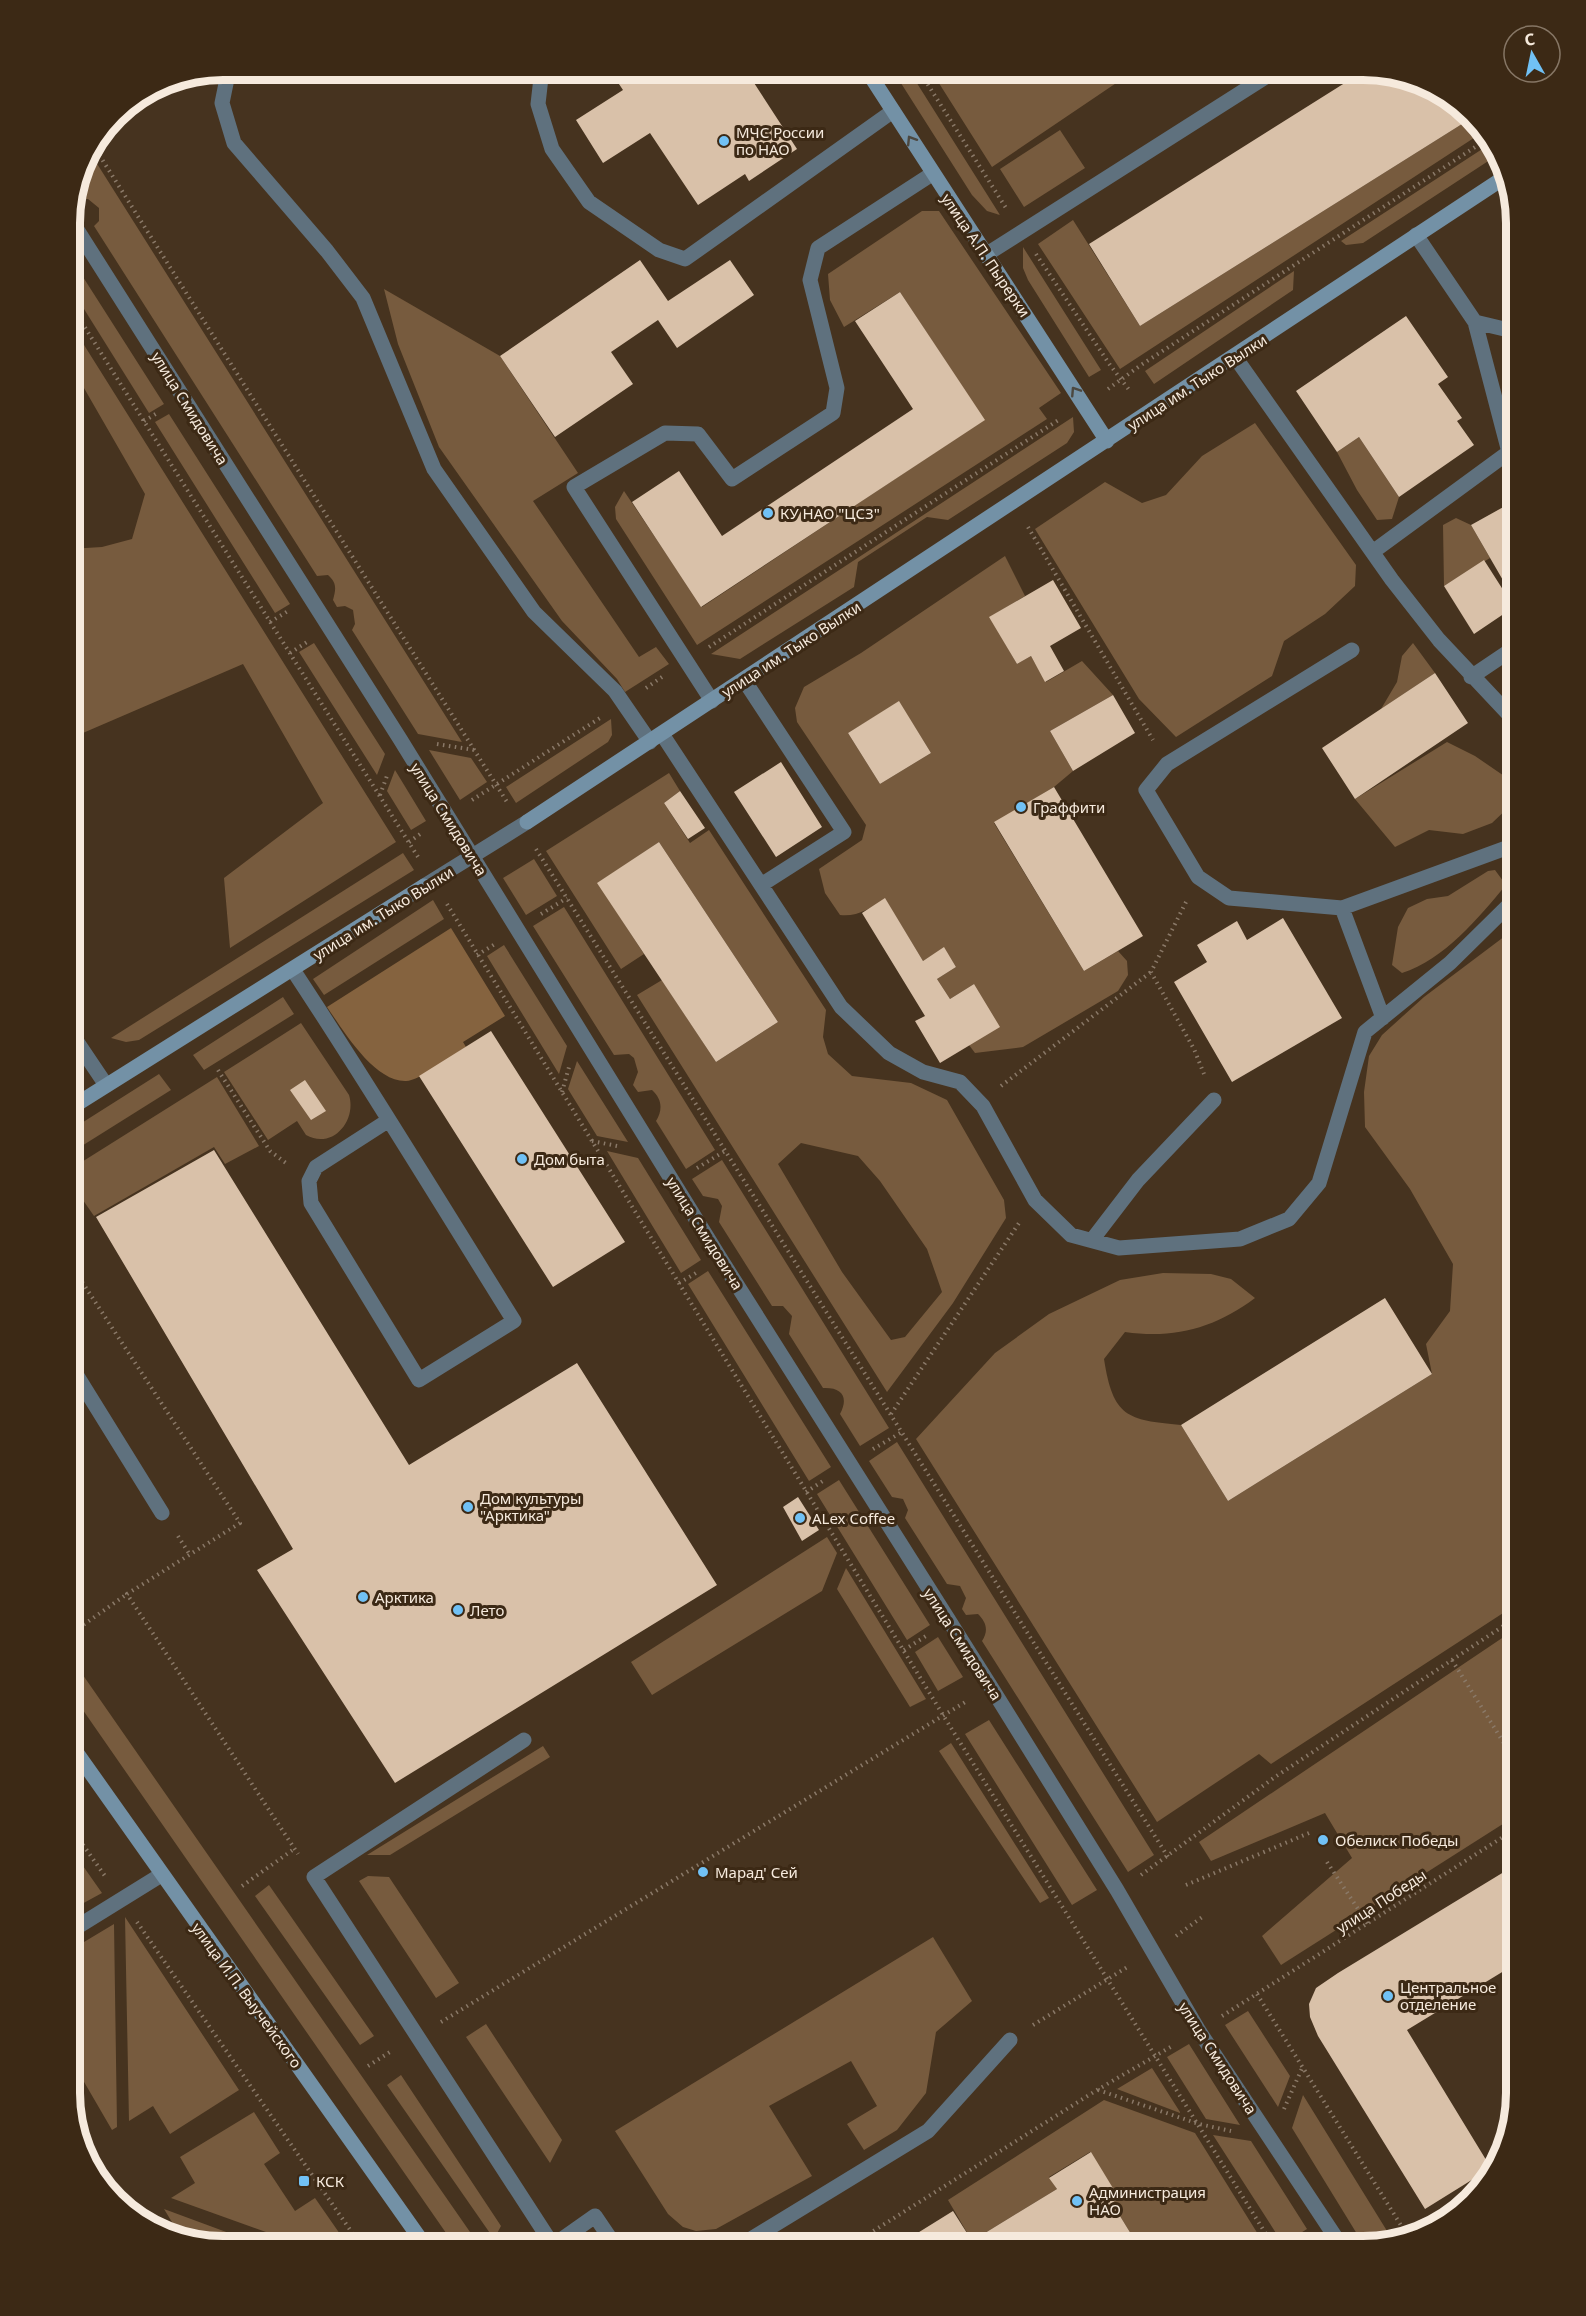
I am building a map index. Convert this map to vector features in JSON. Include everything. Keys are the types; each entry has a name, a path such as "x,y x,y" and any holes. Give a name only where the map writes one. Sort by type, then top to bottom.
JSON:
{"street":[{"path":"227,80 222,103 234,143 327,251 363,298 435,469 534,612 615,691 623,703 656,738 761,885 841,1007 889,1053 923,1072 960,1082 980,1102 1035,1200 1071,1235 1119,1248 1240,1239 1289,1218 1319,1183 1365,1032 1450,963 1506,908"},
{"path":"541,80 538,104 552,149 589,202 659,250 685,259 893,111"},
{"name":"улица А.П. Пырерки","path":"873,80 1107,441"},
{"path":"987,254 1261,80"},
{"path":"712,701 574,487 665,432 698,434 732,479 833,413 837,388 810,280 818,248 932,174"},
{"name":"улица им. Тыко Вылки","path":"80,1102 293,970 656,738 1500,180"},
{"name":"улица Смидовича","path":"80,234 448,816 720,1258 1118,1890 1199,2031 1335,2236"},
{"path":"1416,235 1475,322 1506,441"},
{"path":"1475,322 1506,329"},
{"path":"1235,357 1419,615 1471,677 1506,712"},
{"path":"1374,551 1506,454"},
{"path":"1352,650 1167,764 1146,790 1198,877 1229,898 1342,908 1506,848"},
{"path":"1471,677 1506,653"},
{"path":"744,680 844,832 761,885"},
{"path":"1342,908 1383,1018"},
{"path":"293,970 389,1120 514,1321 419,1380 311,1203 309,1181 316,1167 389,1120"},
{"path":"80,1046 106,1085"},
{"path":"1092,1240 1138,1180 1214,1100"},
{"path":"80,1381 162,1513"},
{"path":"524,1740 314,1877 547,2236"},
{"name":"улица И.П. Выучейского","path":"80,1758 418,2236"},
{"path":"80,1926 161,1875"},
{"path":"756,2236 928,2131 1010,2040"},
{"path":"567,2236 595,2216 609,2236"}],"path":[{"path":"1100,394 1482,143"},
{"path":"98,153 496,785 525,823 1168,1857"},
{"path":"80,319 409,842 428,883 1267,2236"},
{"path":"409,842 1063,418"},
{"path":"1027,526 1167,764"},
{"path":"980,1102 1151,972 1198,877"},
{"path":"1151,972 1194,1049 1214,1100"},
{"path":"218,1070 270,1151 309,1181"},
{"path":"891,1414 1035,1200"},
{"path":"80,1279 240,1523 127,1594 80,1627"},
{"path":"127,1594 314,1877"},
{"path":"1118,1890 1168,1857 1275,1777 1506,1624"},
{"path":"1452,1660 1506,1746"},
{"path":"368,2066 944,1715"},
{"path":"1186,1885 1309,1833"},
{"name":"улица Победы","path":"865,2236 1097,2090 1199,2031 1506,1835"},
{"path":"80,1841 354,2236"},
{"path":"242,1886 294,1849"},
{"path":"1327,1862 1368,1924"},
{"path":"1010,2040 1108,1978 1154,1952 1205,1915"},
{"path":"1257,1994 1404,2231"},
{"path":"1097,2090 1199,2124 1271,2139 1303,2066"}],"shaded area":[{"path":"899,80 915,80 1000,215 987,211 972,195"},
{"path":"937,80 1121,80 992,167"},
{"path":"1466,122 1477,136 1120,369 1038,244 1073,220 1140,326"},
{"path":"1060,130 1085,168 1024,207 1000,169"},
{"path":"1485,147 1491,159 1363,243 1346,245 1341,241"},
{"path":"94,160 462,742 418,734 352,630 355,624 353,610 345,606 337,607 333,600 335,589 333,581 328,575 317,576 94,226 99,221 99,208 88,199 81,200 82,194"},
{"path":"922,211 939,211 1061,393 1039,408 1047,419 697,645 616,519 615,507 624,491 702,607 984,420 900,292 844,327 830,300 828,274"},
{"path":"1023,247 1101,370 1089,377 1028,280 1023,268"},
{"path":"1506,247 1506,278 1503,271"},
{"path":"1294,271 1293,290 1154,384 1145,371"},
{"path":"80,272 164,404 149,413 80,303"},
{"path":"384,289 500,356 578,473 533,501 639,657 656,647 669,664 625,692 617,679 562,621 439,447 398,344"},
{"path":"80,339 396,842 230,948 224,878 323,803 243,664 80,734 80,548 102,547 132,539 145,494 80,381"},
{"path":"169,414 290,604 275,613 155,422"},
{"path":"1073,417 1074,432 1067,443 948,520 927,517 858,562 854,587 740,659 711,654"},
{"path":"1255,423 1356,565 1355,586 1325,614 1284,641 1272,676 1176,737 1139,699 1035,529 1105,482 1142,503 1166,495 1202,456"},
{"path":"1359,437 1399,497 1392,519 1377,520 1357,490 1337,452"},
{"path":"1456,518 1471,525 1490,558 1444,586 1443,525"},
{"path":"1005,556 1025,596 990,617 1017,664 1031,656 1046,682 1082,661 1113,695 1050,731 1073,771 1054,787 994,823 1084,971 1118,951 1127,961 1128,975 1118,991 1023,1047 975,1053 969,1045 974,984 950,999 937,979 956,967 944,948 923,961 885,899 858,913 840,915 825,893 819,869 862,840 866,825 797,722 795,708 804,687 861,653","holes":["899,702 931,753 880,784 848,733"]},
{"path":"314,643 385,754 377,775 299,652"},
{"path":"1413,643 1435,673 1381,709 1397,682 1402,656"},
{"path":"611,719 612,735 608,742 516,803 506,787"},
{"path":"1447,742 1475,756 1506,777 1506,810 1492,823 1463,834 1429,830 1395,847 1355,799"},
{"path":"429,750 471,758 487,782 460,800"},
{"path":"395,770 426,821 411,830 387,791"},
{"path":"669,773 680,791 664,803 690,843 709,830 826,1010 823,1037 828,1054 852,1076 911,1083 947,1100 1004,1200 1006,1218 953,1303 887,1392 637,995 662,980 716,1062 778,1022 659,842 598,883 644,954 621,969 546,851","holes":["801,1143 858,1156 880,1181 927,1249 942,1292 905,1337 891,1340 842,1272 778,1164"]},
{"path":"403,853 414,870 139,1040 126,1042 111,1038"},
{"path":"534,859 557,896 526,915 503,878"},
{"path":"1495,870 1506,885 1460,936 1417,967 1402,973 1392,965 1398,927 1408,908 1427,899 1448,896 1488,871"},
{"path":"433,900 444,919 324,995 313,979"},
{"path":"564,907 715,1150 686,1169 656,1121 660,1113 658,1097 652,1090 638,1092 633,1085 638,1072 634,1058 629,1054 614,1055 533,926"},
{"path":"451,928 505,1016 463,1042 466,1047 428,1072 412,1080 394,1079 382,1073 360,1053 327,1007"},
{"path":"1506,935 1506,1611 1271,1764 1259,1754 1157,1822 916,1439 995,1353 1049,1314 1120,1280 1163,1273 1211,1274 1231,1279 1255,1298 1225,1317 1194,1329 1161,1334 1125,1332 1104,1359 1112,1393 1118,1404 1135,1417 1147,1421 1181,1425 1228,1501 1432,1374 1426,1344 1450,1311 1453,1264 1410,1189 1365,1127 1364,1092 1369,1056 1382,1035 1424,997"},
{"path":"504,945 567,1046 559,1074 487,956"},
{"path":"283,997 294,1014 204,1070 193,1055"},
{"path":"301,1023 349,1095 351,1105 349,1114 340,1130 325,1139 316,1139 306,1135 297,1121 268,1140 224,1072"},
{"path":"577,1061 628,1142 597,1136 568,1089"},
{"path":"159,1074 171,1090 80,1147 80,1124"},
{"path":"217,1077 259,1146 225,1164 214,1147 94,1216 80,1196 80,1163"},
{"path":"607,1151 638,1158 701,1260 681,1273"},
{"path":"722,1160 889,1428 860,1446 840,1414 844,1403 842,1394 835,1389 823,1388 789,1334 792,1316 783,1306 772,1306 719,1222 722,1206 718,1199 703,1196 692,1179"},
{"path":"708,1271 831,1467 809,1481 688,1284"},
{"path":"897,1442 1154,1855 1128,1872 982,1641 986,1630 983,1620 978,1614 966,1615 962,1609 966,1598 960,1586 947,1584 905,1518 908,1510 903,1499 892,1497 869,1461"},
{"path":"839,1480 930,1625 907,1640 817,1494"},
{"path":"827,1537 837,1553 822,1591 652,1695 631,1662"},
{"path":"846,1568 926,1699 910,1707 837,1589"},
{"path":"1506,1635 1506,1822 1281,1965 1262,1936 1352,1858 1325,1813 1211,1861 1199,1842"},
{"path":"938,1637 963,1677 938,1691 915,1652"},
{"path":"80,1671 473,2236 448,2236 80,1706"},
{"path":"989,1720 1097,1890 1072,1905 965,1734"},
{"path":"951,1743 1049,1898 1040,1903 939,1751"},
{"path":"543,1746 550,1757 390,1855 367,1855"},
{"path":"80,1862 102,1893 80,1905"},
{"path":"368,1876 389,1877 459,1983 436,1998 359,1881"},
{"path":"269,1885 374,2036 360,2045 255,1896"},
{"path":"125,1917 239,2090 170,2134 153,2106 129,2121"},
{"path":"114,1924 117,2127 112,2130 80,2075 80,1944"},
{"path":"933,1937 972,2001 936,2032 926,2093 897,2130 864,2150 847,2124 877,2106 851,2061 769,2106 812,2176 716,2229 696,2231 683,2227 668,2214 615,2131"},
{"path":"1248,2011 1290,2076 1278,2107 1225,2025"},
{"path":"486,2024 562,2140 550,2163 466,2037"},
{"path":"1189,2044 1240,2125 1206,2119 1167,2057"},
{"path":"1152,2068 1180,2112 1180,2113 1117,2089"},
{"path":"401,2075 501,2226 496,2236 492,2236 387,2085"},
{"path":"1303,2095 1389,2234 1358,2236 1292,2128"},
{"path":"1104,2100 1195,2133 1259,2236 1132,2236 1112,2203 1119,2198 1090,2152 1049,2177 1057,2189 980,2236 969,2236 948,2200"},
{"path":"254,2112 280,2153 264,2164 295,2211 315,2198 341,2236 277,2236 171,2198 195,2183 180,2157"},
{"path":"1213,2135 1251,2141 1307,2229 1296,2236 1278,2236"},
{"path":"164,2209 237,2236 194,2234 176,2229"}],"building":[{"name":"МЧС России по НАО","path":"616,80 752,80 797,149 749,181 745,174 698,205 650,133 603,163 576,120 623,90"},
{"path":"1350,80 1392,82 1410,87 1435,99 1466,122 1140,326 1089,244"},
{"path":"179,86 126,117 159,94"},
{"path":"640,260 668,301 730,260 754,295 677,348 658,320 611,352 633,384 555,437 500,356"},
{"path":"900,292 985,420 701,607 632,502 679,471 722,536 913,409 855,321"},
{"path":"1406,316 1448,377 1438,384 1462,418 1457,421 1474,445 1399,497 1359,437 1337,452 1296,391"},
{"path":"1506,506 1506,585 1471,525"},
{"path":"1484,560 1506,594 1506,612 1474,634 1444,586"},
{"path":"1053,580 1081,628 1050,646 1064,671 1045,682 1031,656 1017,664 989,617"},
{"path":"1435,673 1468,723 1355,799 1322,748"},
{"path":"1113,695 1135,733 1073,771 1050,731"},
{"path":"899,701 931,753 880,784 848,733"},
{"path":"781,762 822,827 776,857 734,792"},
{"path":"1054,787 1143,936 1084,971 994,822"},
{"path":"680,791 705,828 688,839 664,803"},
{"path":"659,842 778,1022 716,1062 597,883"},
{"path":"885,898 923,961 944,947 956,967 937,979 950,999 974,984 1000,1027 940,1063 915,1021 925,1016 862,913"},
{"path":"1283,918 1342,1018 1232,1082 1174,982 1207,962 1197,945 1237,921 1247,940"},
{"name":"Дом быта","path":"491,1031 625,1242 553,1287 419,1076"},
{"path":"305,1080 326,1111 311,1120 290,1090"},
{"name":"Дом культуры \"Арктика\"","path":"214,1150 409,1465 577,1363 717,1585 395,1783 257,1570 293,1549 96,1217"},
{"path":"1385,1298 1432,1374 1228,1501 1181,1425"},
{"path":"798,1497 819,1530 802,1541 783,1507"},
{"path":"1506,1871 1506,1970 1407,2030 1488,2163 1481,2174 1425,2209 1318,2036 1310,2017 1309,2004 1316,1988"},
{"name":"Администрация НАО","path":"1091,2152 1119,2198 1112,2203 1132,2236 980,2236 1057,2189 1049,2178"},
{"name":"Администрация НАО","path":"953,2211 969,2236 913,2236"}],"place":[{"name":"МЧС России по НАО","path":"724,141"},
{"name":"КУ НАО \"ЦСЗ\"","path":"768,513"},
{"name":"Граффити","path":"1021,807"},
{"name":"Дом быта","path":"522,1159"},
{"name":"Дом культуры \"Арктика\"","path":"468,1507"},
{"name":"ALex Coffee","path":"800,1518"},
{"name":"Арктика","path":"363,1597"},
{"name":"Лето","path":"458,1610"},
{"name":"Обелиск Победы","path":"1323,1840"},
{"name":"Марад' Сей","path":"703,1872"},
{"name":"Центральное отделение","path":"1388,1996"},
{"name":"КСК","path":"304,2181"},
{"name":"Администрация НАО","path":"1077,2201"}]}
